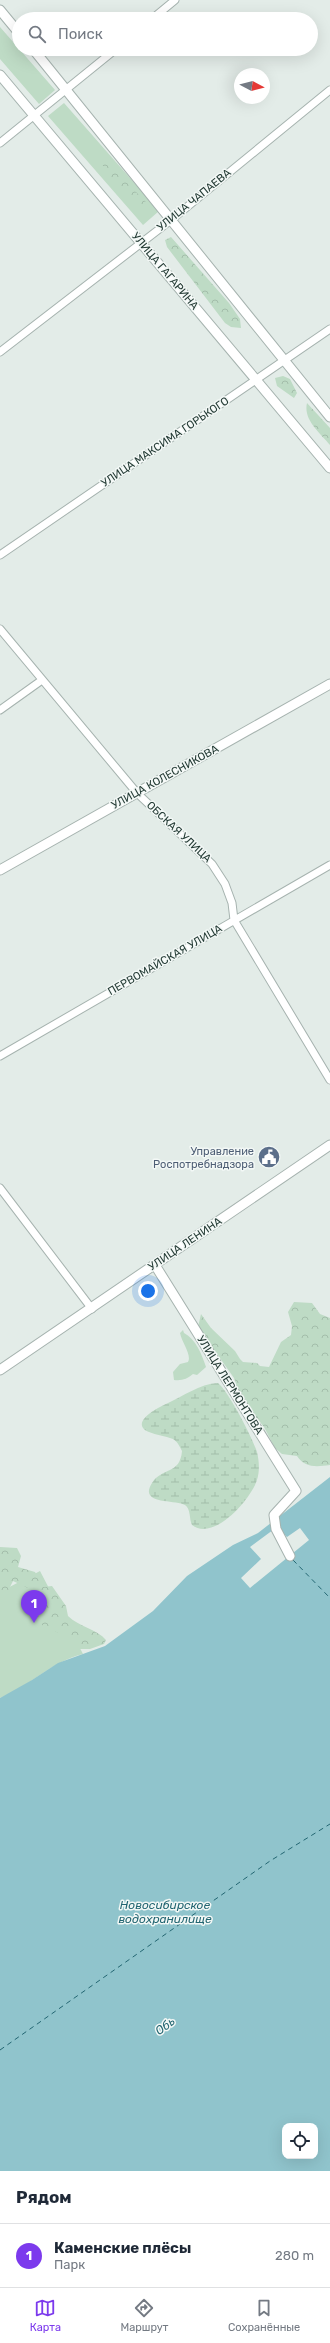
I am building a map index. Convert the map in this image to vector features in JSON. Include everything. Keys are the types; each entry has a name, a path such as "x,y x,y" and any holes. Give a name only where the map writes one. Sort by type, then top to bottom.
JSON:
{"street":[{"path":"160,12 175,0"},
{"path":"0,10 12,25"},
{"path":"39,56 68,90 284,362 330,417"},
{"path":"0,143 68,90 108,56"},
{"name":"УЛИЦА ГАГАРИНА","path":"0,75 141,242 255,381 330,468"},
{"name":"УЛИЦА ЧАПАЕВА","path":"0,352 171,220 330,90"},
{"name":"УЛИЦА МАКСИМА ГОРЬКОГО","path":"0,555 284,362 330,329"},
{"name":"ОБСКАЯ УЛИЦА","path":"0,629 137,793 212,864 225,884 232,903 234,920 330,1080"},
{"path":"0,710 42,680"},
{"name":"УЛИЦА КОЛЕСНИКОВА","path":"0,870 330,684"},
{"name":"ПЕРВОМАЙСКАЯ УЛИЦА","path":"0,1056 330,865"},
{"name":"УЛИЦА ЛЕНИНА","path":"0,1370 92,1309 330,1145"},
{"path":"0,1188 92,1309"},
{"name":"УЛИЦА ЛЕРМОНТОВА","path":"155,1265 296,1491 274,1515 276,1528 290,1556"}],"green space":[{"path":"0,27 12,41 12,56 25,56 55,90 39,104 0,59"},
{"path":"64,103 159,211 143,225 48,116"},
{"path":"102,156 122,170 134,190 146,202 151,212 134,206 118,192 106,174"},
{"path":"171,237 229,303 240,319 241,328 231,327 225,323 167,247 165,240"},
{"path":"283,376 290,379 297,393 294,398 277,386 275,378"},
{"path":"307,403 330,428 330,445 310,421 306,409"},
{"path":"294,1302 312,1303 320,1314 330,1318 330,1465 307,1465 297,1456 282,1454 275,1448 264,1427 240,1397 234,1378 198,1327 201,1314 211,1328 235,1351 243,1362 257,1363 260,1366 269,1367 281,1342 291,1335 292,1326 288,1312"},
{"path":"183,1330 184,1333 195,1343 203,1357 206,1367 197,1375 193,1374 184,1379 174,1380 173,1372 180,1364 188,1362 189,1359 188,1352 180,1333"},
{"path":"218,1383 228,1395 250,1436 257,1452 259,1473 253,1488 240,1507 221,1523 211,1528 201,1529 192,1525 188,1509 185,1505 160,1500 150,1495 149,1490 152,1483 156,1478 178,1464 181,1459 182,1451 174,1440 149,1432 143,1428 142,1424 143,1420 157,1408 198,1388"},
{"path":"0,1547 17,1548 21,1556 18,1567 35,1572 43,1587 52,1586 66,1606 68,1616 77,1623 102,1636 106,1640 104,1644 90,1649 77,1649 65,1636 40,1624 31,1603 30,1589 13,1581 5,1597 0,1599"},
{"path":"40,1571 83,1654 61,1662 11,1693 0,1698 0,1592"}],"water":[{"name":"Новосибирское водохранилище","path":"330,1477 330,2171 0,2171 0,1698 58,1663 105,1646 153,1611 187,1576 233,1545 258,1533"}],"pier":[{"path":"277,1527 287,1537 300,1528 309,1540 250,1588 241,1578 261,1559 250,1547"}],"ferry route":[{"path":"293,1560 330,1598"},
{"path":"0,2050 270,1861 330,1824"}],"place":[{"name":"Управление Роспотребнадзора","path":"269,1157"},
{"name":"Каменские плёсы","path":"34,1623"}],"water label":[{"name":"Обь","path":"165,2026"}]}
